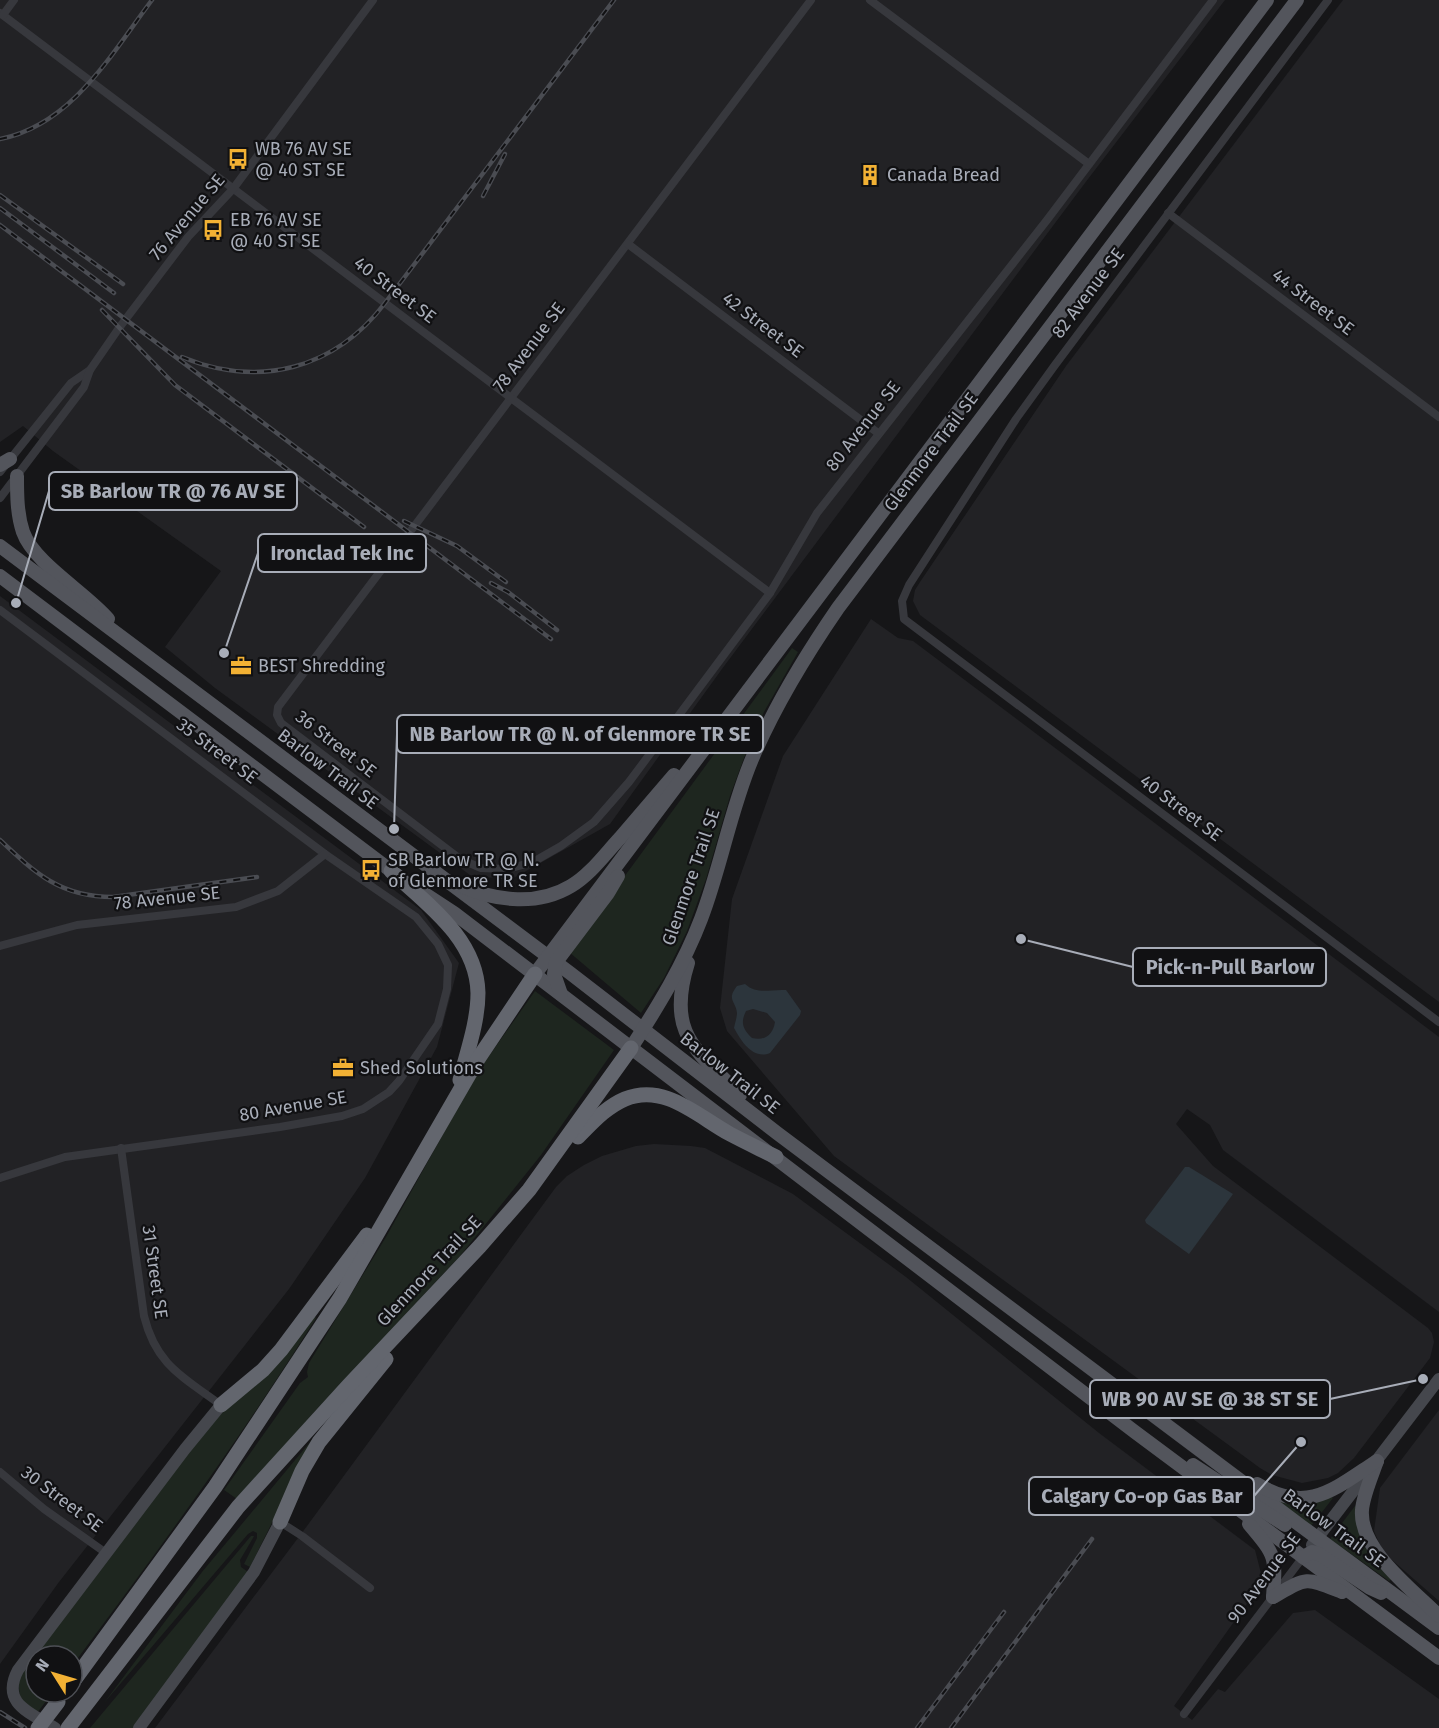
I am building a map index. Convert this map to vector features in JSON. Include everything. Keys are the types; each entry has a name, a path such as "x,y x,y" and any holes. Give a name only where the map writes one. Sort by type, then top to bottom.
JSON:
{"highway":[{"path":"391,871 446,922 472,960 478,992 475,1022 454,1100"},
{"path":"84,1667 215,1487 340,1298 478,1059 535,975"},
{"name":"Glenmore Trail SE","path":"71,1724 238,1506 480,1246 548,1166 631,1048"},
{"path":"548,1166 614,1104 627,1098 641,1096 670,1098 729,1133 776,1157"},
{"path":"221,1405 262,1370 281,1350 411,1175"},
{"path":"280,1522 302,1471 328,1429 480,1246"},
{"path":"38,1728 57,1704"}],"main road":[{"name":"Glenmore Trail SE","path":"552,959 608,893 658,810 1268,0"},
{"name":"Glenmore Trail SE","path":"631,1048 687,953 752,760 800,663 845,598 1297,0"},
{"path":"17,476 18,507 24,535 37,553 105,614 131,645"},
{"name":"Barlow Trail SE","path":"0,546 552,959 777,1132 1317,1539 1439,1628"},
{"path":"0,576 391,871 454,913 1219,1495 1439,1658"},
{"path":"428,867 482,894 511,899 548,896 571,886 599,862 693,753 720,728"},
{"path":"700,920 682,981 679,1011 681,1024 696,1051 777,1132"},
{"path":"535,975 552,959"},
{"path":"552,959 561,994"},
{"path":"1136,1432 1152,1439 1299,1533 1317,1539"},
{"path":"1192,1444 1270,1492 1293,1498 1314,1497 1329,1491 1377,1461"},
{"path":"1377,1461 1362,1510 1366,1534 1377,1554 1439,1616"},
{"path":"1219,1495 1269,1548 1275,1568 1273,1597"},
{"path":"1303,1557 1312,1552 1319,1554 1370,1588 1410,1606"},
{"path":"1273,1597 1301,1581 1309,1580 1367,1603"}],"street":[{"path":"1,14 14,0"},
{"name":"76 Avenue SE","path":"0,498 84,387 90,370 188,237 233,189 374,0"},
{"name":"78 Avenue SE","path":"278,715 278,707 811,0"},
{"path":"870,0 1089,164"},
{"name":"80 Avenue SE","path":"533,862 561,846 594,822 629,782 770,593 817,513 1214,0"},
{"name":"82 Avenue SE","path":"904,620 902,601 909,585 1016,419 1328,0"},
{"name":"40 Street SE","path":"1,14 770,593"},
{"name":"44 Street SE","path":"1168,213 1439,417"},
{"name":"42 Street SE","path":"628,244 878,433"},
{"name":"76 Avenue SE","path":"0,472 5,462 71,383 90,370"},
{"name":"35 Street SE","path":"0,610 325,854 416,917"},
{"name":"40 Street SE","path":"904,620 1439,1023"},
{"name":"36 Street SE","path":"278,715 281,723 460,859 481,868 508,869 533,862"},
{"name":"78 Avenue SE","path":"0,946 77,925 236,907 278,891 325,854"},
{"name":"80 Avenue SE","path":"0,1178 64,1156 280,1127 342,1116 363,1109 389,1092 406,1073 438,1024 447,988 448,965 438,944 416,917"},
{"name":"31 Street SE","path":"122,1148 148,1334 162,1359 174,1371 221,1405"},
{"name":"90 Avenue SE","path":"1184,1714 1439,1379"},
{"path":"55,1728 22,1707 11,1690 12,1681 106,1553 221,1405"},
{"name":"30 Street SE","path":"0,1472 44,1509 106,1553"},
{"path":"138,1728 254,1572 280,1522 370,1588"}],"shaded area":[{"path":"0,0 1225,0 1085,183 722,669 610,824 510,880 470,875 215,688 165,647 221,571 53,451 23,426 0,442"},
{"path":"1343,0 1439,0 1439,1002 920,615 913,601 915,590 920,582 1066,366"},
{"path":"0,596 421,910 459,963 437,1047 365,1178 289,1289 59,1582 0,1664"},
{"path":"871,619 898,638 913,641 1439,1037 1439,1312 1223,1150 1210,1125 1187,1109 1176,1124 1213,1166 1432,1333 1434,1342 1430,1358 1354,1458 1338,1473 1328,1478 1302,1483 1272,1475 1260,1468 834,1156 727,1031 720,1008 732,899 783,756"},
{"path":"792,648 798,652 764,712 744,758 687,931 664,978 641,1013 569,952"},
{"path":"745,984 759,990 786,990 801,1011 770,1053 753,1052 734,1028 737,1013 732,994 737,986","holes":["753,1009 767,1013 775,1022 772,1030 764,1038 752,1038 743,1026 746,1011"]},
{"path":"535,991 614,1050 541,1155 460,1256 317,1409 237,1499 224,1490 300,1383 308,1377 309,1363 386,1237 477,1073"},
{"path":"654,1144 705,1148 793,1194 906,1277 1099,1433 1255,1550 1263,1581 1174,1706 1192,1720 1218,1689 1225,1692 1293,1613 1315,1610 1439,1699 1439,1728 155,1728 307,1526 556,1187 567,1176 602,1156 636,1146"},
{"path":"1185,1167 1189,1167 1233,1194 1189,1254 1145,1220"},
{"path":"314,1316 316,1318 228,1451 84,1650 84,1644 44,1644 194,1442"},
{"path":"1439,1410 1439,1601 1383,1552 1374,1531 1380,1488"},
{"path":"315,1436 250,1567 244,1564 257,1538 257,1533 253,1531 248,1534 104,1703 202,1572"},
{"path":"1330,1495 1333,1498 1311,1526 1279,1502 1282,1499"},
{"path":"1355,1506 1359,1507 1392,1579 1389,1581 1330,1539"},
{"path":"251,1536 254,1536 240,1560 241,1567 248,1572 134,1728 90,1728"},
{"path":"24,1671 24,1702 20,1698 18,1679"},
{"path":"27,1704 44,1704 37,1713"}],"railway":[{"path":"0,139 26,131 48,119 69,103 105,64 152,0"},
{"path":"182,357 211,367 239,371 267,371 294,367 319,358 343,344 365,326 385,303 614,0"},
{"path":"483,196 505,154"},
{"path":"0,195 123,284"},
{"path":"0,208 114,293"},
{"path":"0,225 551,639"},
{"path":"102,310 175,385 364,527"},
{"path":"404,521 457,546 506,582"},
{"path":"491,583 508,592 557,630"},
{"path":"0,840 50,881 78,893 95,896 113,897 257,877"},
{"path":"951,1728 1092,1539"},
{"path":"917,1728 1004,1612"},
{"path":"0,1712 25,1728"}],"place":[{"name":"WB 76 AV SE @ 40 ST SE","path":"238,159"},
{"name":"Canada Bread","path":"870,175"},
{"name":"EB 76 AV SE @ 40 ST SE","path":"213,230"},
{"name":"SB Barlow TR @ 76 AV SE","path":"16,603"},
{"name":"Ironclad Tek Inc","path":"224,653"},
{"name":"BEST Shredding","path":"241,666"},
{"name":"NB Barlow TR @ N. of Glenmore TR SE","path":"394,829"},
{"name":"SB Barlow TR @ N. of Glenmore TR SE","path":"371,870"},
{"name":"Pick-n-Pull Barlow","path":"1021,939"},
{"name":"Shed Solutions","path":"343,1068"},
{"name":"WB 90 AV SE @ 38 ST SE","path":"1423,1379"},
{"name":"Calgary Co-op Gas Bar","path":"1301,1442"}]}
